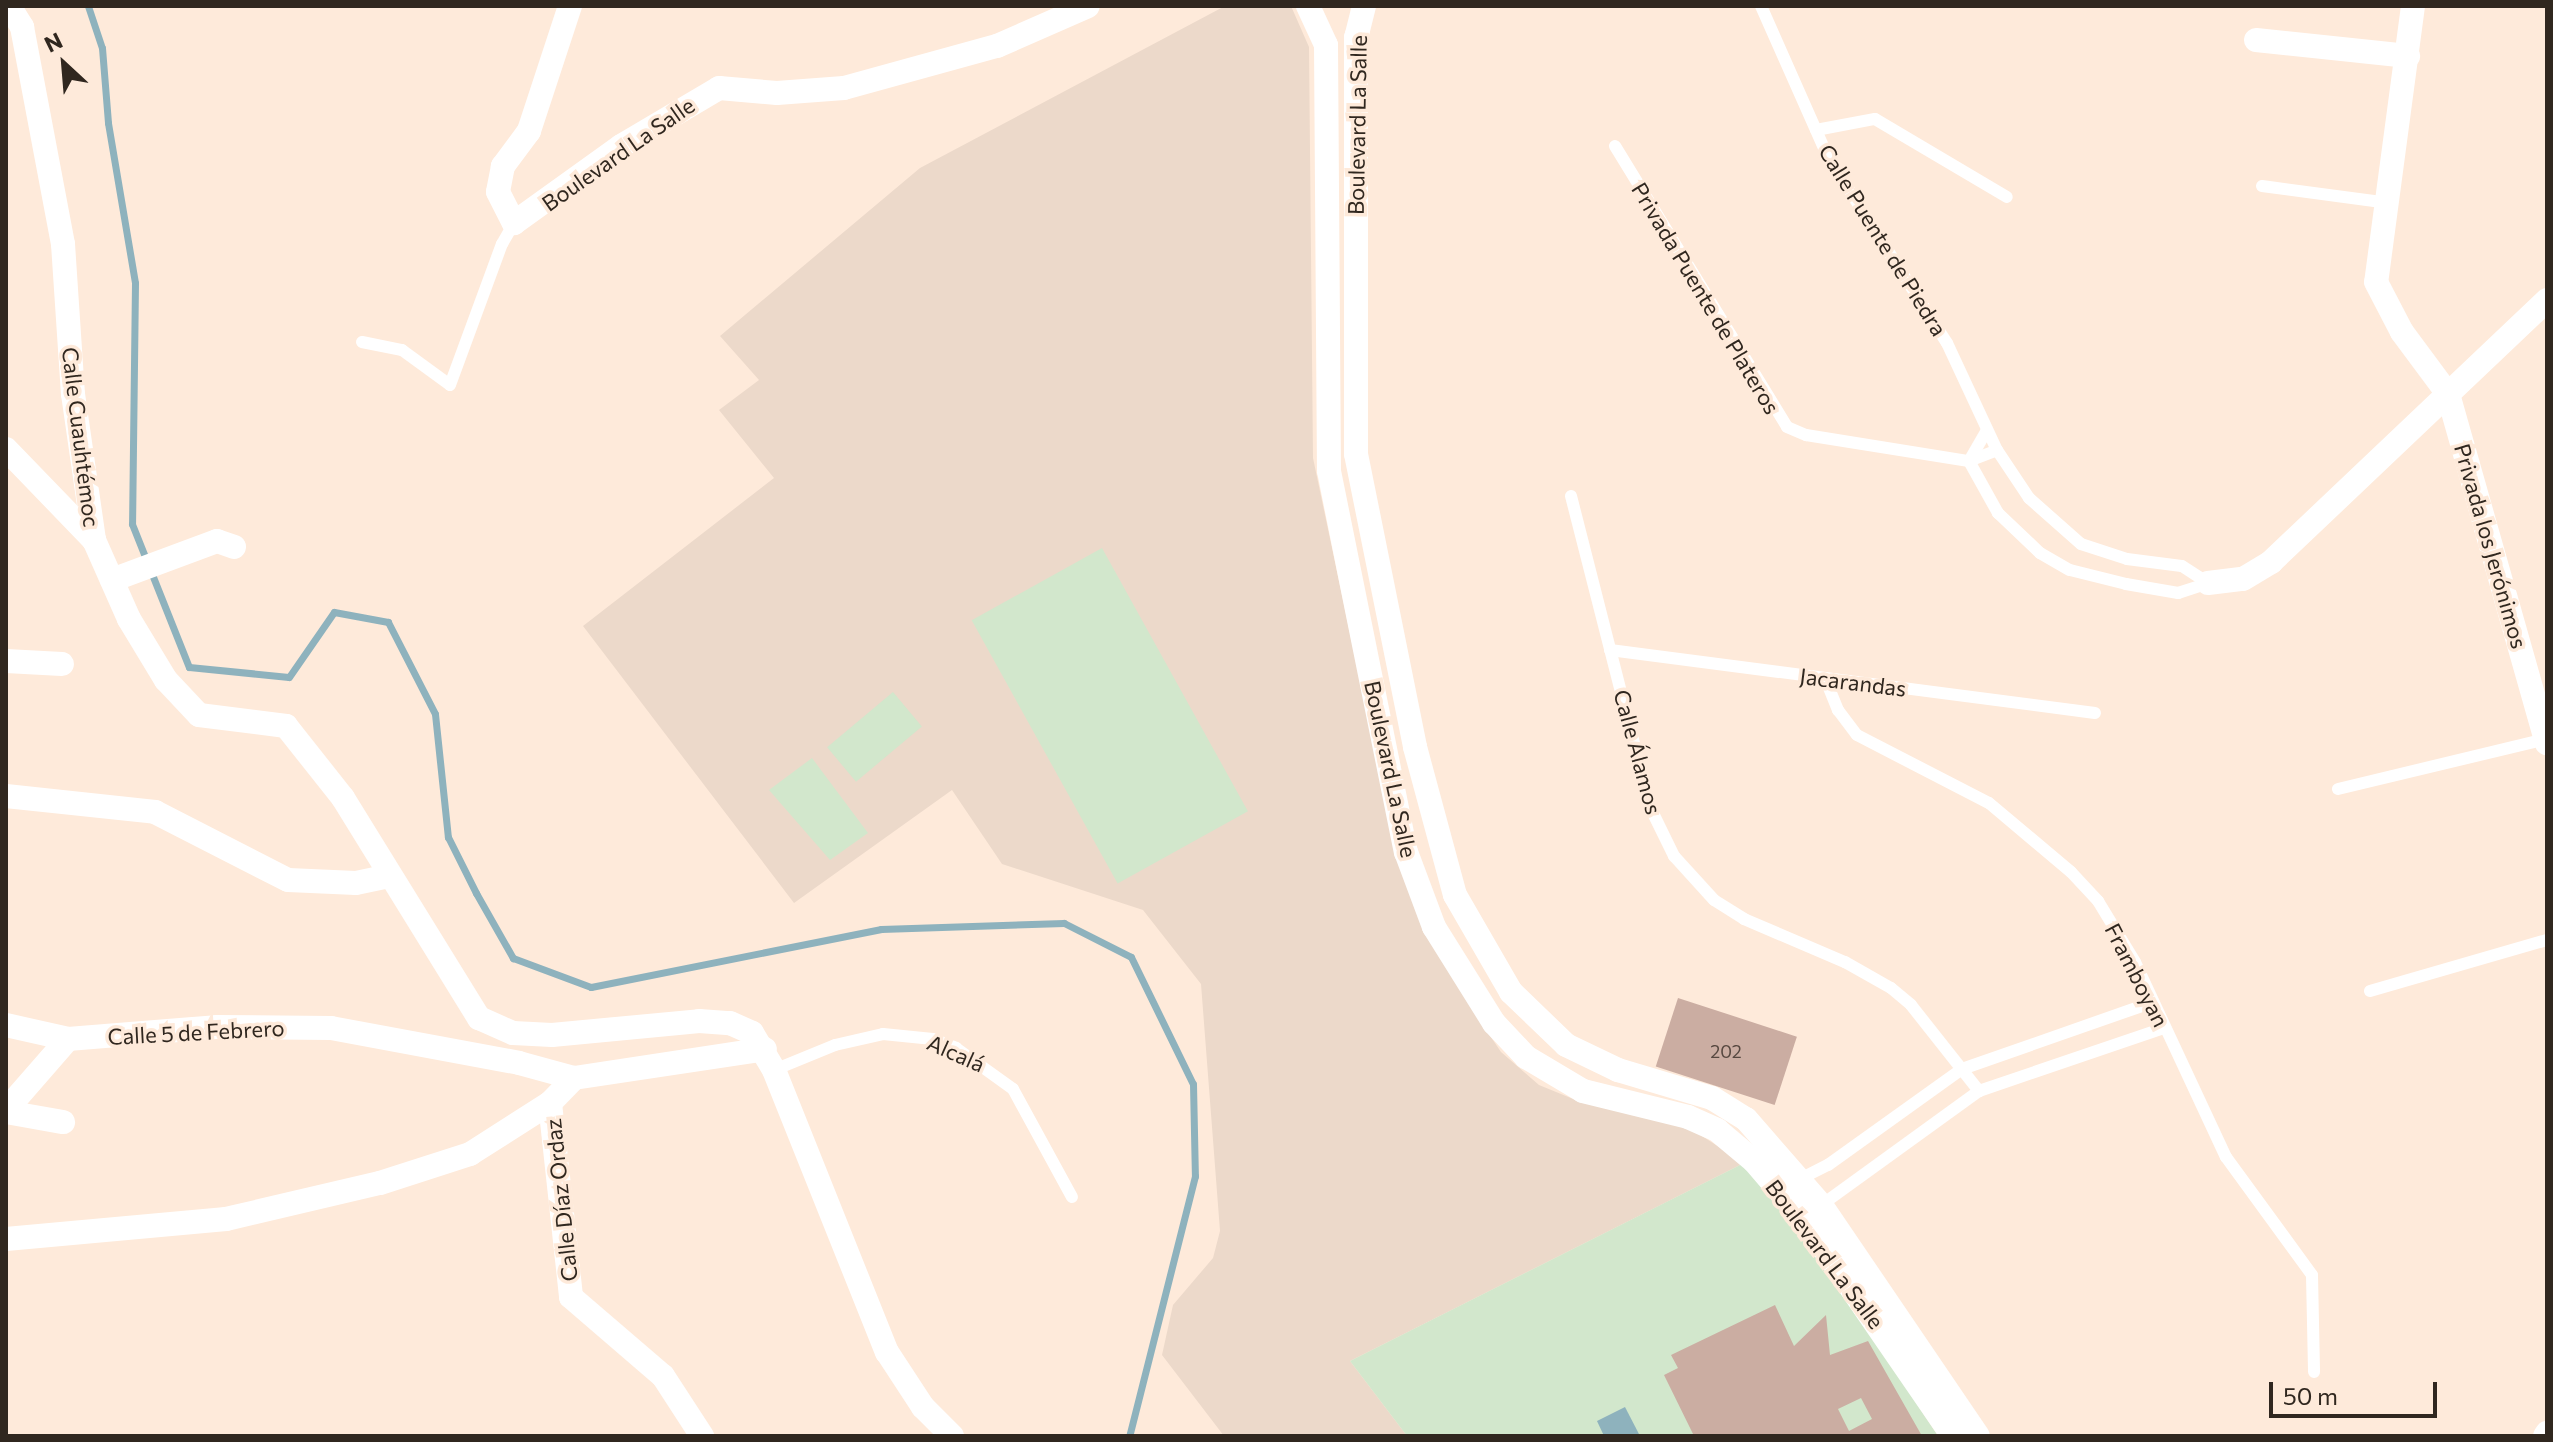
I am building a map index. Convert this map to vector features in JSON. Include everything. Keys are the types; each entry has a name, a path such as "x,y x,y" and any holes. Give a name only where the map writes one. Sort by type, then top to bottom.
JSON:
{"street":[{"name":"Calle Cuauhtémoc","path":"9,6 22,27 63,244 73,394 94,540 120,578 166,680 199,715 286,726 343,798 479,1018 513,1033 552,1035 716,1021 741,1026 770,1059"},
{"path":"514,223 498,192 503,166 529,131 570,6"},
{"name":"Boulevard La Salle","path":"514,223 657,122 719,88 777,93 844,88 997,46 1088,6"},
{"name":"Boulevard La Salle","path":"1308,6 1326,45 1327,462 1406,852 1434,927 1494,1023 1526,1057 1583,1091 1688,1117 1717,1130 1790,1183"},
{"name":"Boulevard La Salle","path":"1364,6 1356,37 1356,454 1415,747 1455,895 1511,992 1537,1021 1566,1045 1618,1070 1712,1098 1746,1119 1978,1436"},
{"name":"Privada los Jerónimos","path":"2413,6 2389,203 2377,257 2381,300 2448,394 2546,741"},
{"path":"2256,40 2408,56"},
{"path":"2208,583 2243,579 2271,562 2547,300"},
{"path":"6,449 94,540"},
{"path":"120,578 157,567 217,541 234,547"},
{"path":"6,661 62,664"},
{"path":"6,796 155,812 288,880 356,883 389,876"},
{"name":"Calle 5 de Febrero","path":"6,1025 68,1039 216,1027 331,1028 519,1063 574,1078"},
{"path":"63,1122 6,1111 68,1039"},
{"path":"6,1239 226,1219 380,1183 470,1154 550,1103 574,1078 770,1059 887,1352 923,1407 952,1436"},
{"name":"Calle Díaz Ordaz","path":"550,1103 571,1297 663,1376 702,1436"},
{"name":"Boulevard La Salle","path":"1812,1212 1953,1436"}],"lane":[{"name":"Calle Puente de Piedra","path":"1761,6 1839,176 1947,343 1997,450 2029,498 2072,540 2108,555 2182,566 2208,583"},
{"path":"1816,130 1875,119 2007,197"},
{"name":"Privada Puente de Plateros","path":"1615,146 1780,421 1806,435 1969,461"},
{"path":"2262,186 2389,203"},
{"path":"362,342 402,350 450,385 502,244 514,223"},
{"path":"1969,461 1987,430"},
{"path":"1969,461 1997,450"},
{"path":"1969,461 2004,520 2055,562 2103,580 2178,593 2208,583"},
{"name":"Calle Álamos","path":"1571,496 1650,807 1690,879 1744,919 1845,962 1891,988 1911,1005 1979,1091"},
{"name":"Jacarandas","path":"1610,650 2095,713"},
{"name":"Framboyan","path":"1825,678 1838,710 1857,735 1989,803 2071,872 2111,920 2226,1157 2312,1275 2314,1372"},
{"path":"2338,789 2546,741"},
{"path":"2370,991 2547,940"},
{"path":"1790,1183 1962,1069 2153,1002"},
{"path":"1812,1212 1979,1091 2164,1028"},
{"name":"Alcalá","path":"770,1059 883,1034 933,1039 956,1048 1013,1089 1072,1197"}],"shaded area":[{"path":"1225,6 1291,6 1309,47 1313,458 1383,790 1472,1009 1501,1052 1539,1085 1578,1101 1691,1129 1744,1163 1350,1361 1407,1436 1224,1436 1162,1355 1173,1305 1213,1258 1220,1231 1201,984 1143,910 1002,864 952,790 794,903 583,626 774,478 719,410 759,380 720,336 920,168"}],"green space":[{"path":"1102,548 1248,811 1118,883 972,620"},
{"path":"893,692 922,726 856,782 827,747"},
{"path":"812,758 868,833 830,860 769,790"},
{"path":"1744,1163 1792,1215 1938,1436 1407,1436 1350,1361"}],"water":[{"path":"1625,1407 1640,1436 1604,1436 1597,1421"}],"building":[{"path":"1678,998 1797,1037 1775,1105 1656,1066"},
{"path":"1775,1305 1794,1346 1826,1315 1830,1355 1868,1341 1922,1436 1694,1436 1664,1375 1678,1368 1671,1355","holes":["1861,1398 1872,1419 1849,1431 1838,1409"]}],"waterway":[{"path":"88,6 102,48 108,123 135,283 132,524 189,667 289,677 334,612 388,622 435,714 448,837 476,893 513,958 591,987 881,929 1064,923 1131,957 1193,1084 1195,1176 1129,1436"}]}
